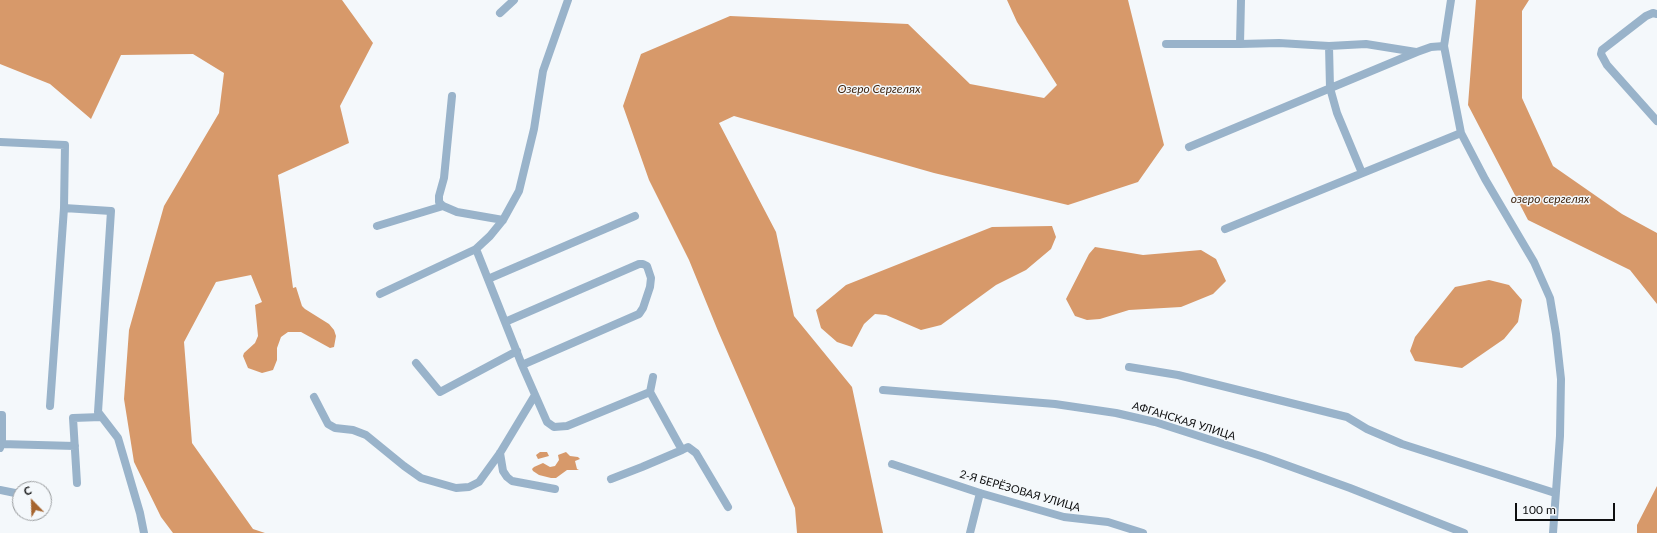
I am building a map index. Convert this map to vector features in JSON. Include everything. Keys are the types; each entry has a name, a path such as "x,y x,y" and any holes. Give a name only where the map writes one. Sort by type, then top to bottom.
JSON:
{"street":[{"path":"500,13 514,0"},
{"path":"380,294 476,249 490,236 503,220 518,191 534,129 543,71 568,0"},
{"path":"1240,0 1240,44"},
{"path":"1451,0 1444,46 1461,133 1485,179 1534,262 1550,298 1561,379 1560,436 1553,533"},
{"path":"1657,14 1653,13 1646,16 1602,50 1601,54 1607,65 1657,121"},
{"path":"1166,44 1279,43 1329,46 1366,44 1417,52"},
{"path":"1329,46 1330,88 1337,113 1362,173"},
{"path":"1189,147 1417,52 1431,47 1444,46"},
{"path":"452,96 444,178 439,196 439,202 443,206 457,212 503,220"},
{"path":"1225,229 1461,133"},
{"path":"0,142 65,145 64,208 50,406"},
{"path":"377,226 443,206"},
{"path":"64,208 112,211 98,412 118,438 140,513 144,533"},
{"path":"488,279 635,216"},
{"path":"476,249 547,422 554,427 568,426 650,392"},
{"path":"505,322 639,264 646,266 651,278 650,287 643,308 638,314 522,364"},
{"path":"416,363 440,392 517,351"},
{"path":"1129,367 1178,375 1347,417 1367,429 1402,444 1555,493"},
{"path":"653,377 650,392 682,450"},
{"name":"АФГАНСКАЯ УЛИЦА","path":"883,390 1055,404 1116,413 1155,422 1264,457 1343,485 1464,533"},
{"path":"314,397 328,424 335,428 353,430 366,435 421,478 437,484 456,488 469,487 479,482 500,453 535,395"},
{"path":"1,415 1,446 75,446"},
{"path":"77,483 73,418 101,417"},
{"path":"611,479 688,447 696,453 728,507"},
{"path":"500,453 503,471 507,478 555,489"},
{"name":"2-Я БЕРЁЗОВАЯ УЛИЦА","path":"892,464 980,493 1064,517 1108,522 1143,533"},
{"path":"0,490 12,492"},
{"path":"970,533 980,493"}],"water":[{"path":"0,0 342,0 373,43 340,106 349,143 278,175 293,288 296,287 302,306 329,324 334,330 336,336 334,347 330,348 301,332 288,332 281,337 277,348 277,360 273,370 262,373 248,368 243,356 244,353 255,343 258,336 255,305 262,302 251,275 216,282 184,342 192,443 253,529 265,533 173,533 161,517 134,462 124,399 129,330 164,206 219,113 224,73 193,54 121,55 91,119 50,84 0,64"},
{"name":"Озеро Сергелях","path":"1007,0 1128,0 1164,145 1138,182 1068,205 934,173 734,116 719,123 776,232 794,316 852,387 883,533 797,533 795,508 718,331 689,260 649,180 623,106 641,54 730,16 908,24 970,84 1044,98 1057,85 1017,22"},
{"name":"озеро сергелях","path":"1476,0 1529,0 1522,11 1522,98 1553,166 1622,214 1657,233 1657,304 1630,270 1528,220 1468,105"},
{"path":"1052,226 1056,237 1051,249 1026,270 996,285 941,325 921,330 886,315 875,314 864,324 852,347 837,342 821,328 816,310 846,285 992,227"},
{"path":"1095,247 1143,255 1201,250 1216,259 1226,281 1213,294 1181,307 1129,310 1100,319 1087,320 1075,316 1066,299 1089,254"},
{"path":"1489,280 1509,285 1522,300 1518,322 1504,339 1462,368 1415,361 1410,351 1415,337 1455,287"},
{"path":"540,452 547,452 549,456 538,459 536,455"},
{"path":"566,452 570,456 578,457 580,459 575,461 577,469 579,470 567,470 556,478 539,475 533,471 532,469 534,467 543,463 550,467 555,466 559,460 558,455"},
{"path":"1657,486 1657,533 1637,533 1637,525"}]}
